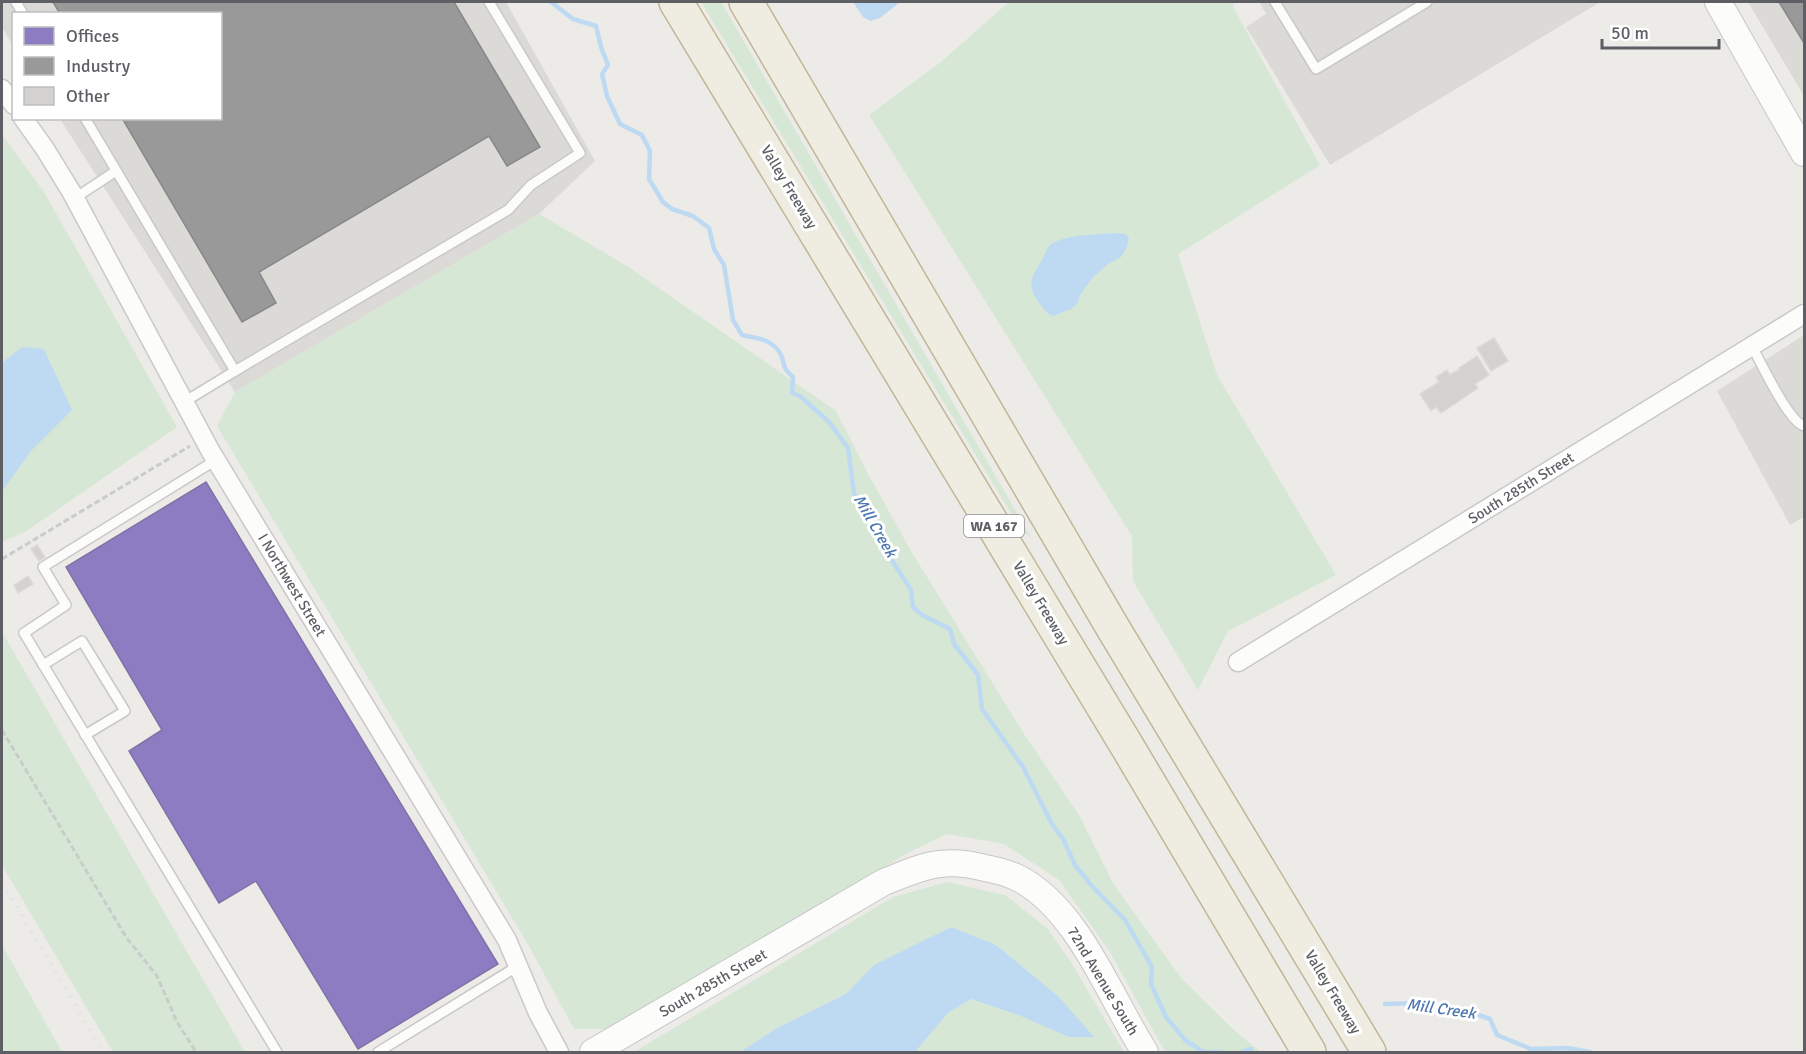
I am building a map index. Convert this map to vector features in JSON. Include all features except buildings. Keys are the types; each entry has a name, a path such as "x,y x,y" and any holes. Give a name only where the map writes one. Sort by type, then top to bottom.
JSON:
{"highway":[{"name":"Valley Freeway","path":"676,2 1127,746 1309,1053"},
{"name":"Valley Freeway","path":"746,2 1107,617 1370,1053"}],"street":[{"path":"1718,2 1804,153"},
{"path":"2,89 12,102"},
{"name":"I Northwest Street","path":"24,120 75,198 203,438 507,940 538,1013 559,1053"},
{"name":"South 285th Street","path":"1238,662 1804,314"},
{"name":"72nd Avenue South","path":"833,913 884,882 911,871 939,864 965,863 1017,878 1037,891 1056,908 1078,936 1145,1053"},
{"name":"South 285th Street","path":"593,1053 833,913"}],"lane":[{"path":"184,402 508,210 531,185 580,153 489,2"},
{"path":"1275,2 1316,69 1427,2"},
{"path":"86,120 235,371"},
{"path":"75,198 116,171"},
{"path":"1752,346 1785,406 1798,424 1804,426"},
{"path":"216,460 43,567 66,604 24,633 277,1053"},
{"path":"43,665 82,641 125,711 85,735"},
{"path":"378,1053 518,966"}],"path":[{"path":"2,559 203,438"},
{"path":"2,730 126,937 157,976 177,1022 196,1053"}],"shaded area":[{"path":"2,2 506,2 595,161 539,214 235,392 61,120 222,120 222,12 12,12 12,44 2,27"},
{"path":"1259,2 1600,2 1330,165 1246,27 1266,14"},
{"path":"1748,2 1804,2 1804,96"},
{"path":"1804,335 1804,517 1790,525 1717,391"}],"green space":[{"path":"701,2 721,2 1032,539 1020,528"},
{"path":"1009,2 1234,2 1233,7 1320,165 1178,254 1217,375 1336,575 1228,631 1198,690 1133,581 1132,536 869,115 941,62"},
{"path":"2,135 44,192 177,427 25,532 2,542"},
{"path":"539,214 627,266 836,411 911,551 1022,731 1079,815 1114,885 1182,979 1236,1032 1261,1052 1165,1052 1110,952 1059,880 1004,844 947,834 909,852 614,1029 574,1029 529,946 217,426 235,392"},
{"path":"2,632 245,1052 113,1052 2,865"},
{"path":"947,882 1005,895 1048,929 1072,964 1124,1052 915,1052 948,1013 971,999 1021,1016 1058,996 996,945 951,927 874,965 846,994 777,1028 740,1052 634,1052 893,897"},
{"path":"2,945 62,1052 2,1052"}],"water":[{"path":"853,2 900,2 880,18 871,21 863,17"},
{"path":"1113,233 1126,234 1129,239 1121,257 1108,264 1093,277 1080,295 1077,304 1071,309 1053,316 1047,313 1035,297 1031,286 1033,276 1049,246 1067,238"},
{"path":"22,347 44,349 72,410 31,451 2,491 2,363"},
{"path":"951,927 996,945 1058,996 1094,1037 1069,1037 1021,1016 971,999 948,1013 915,1052 740,1052 777,1028 846,994 874,965"}],"waterway":[{"name":"Mill Creek","path":"551,2 573,19 596,26 608,65 602,74 607,96 620,124 642,135 650,151 649,179 663,202 672,209 693,216 709,228 714,249 724,265 733,320 742,335 763,340 777,348 786,369 793,377 792,393 800,396 829,422 848,448 854,494 875,523 890,557 911,590 913,607 922,615 950,629 954,644 978,675 982,709 1023,767 1075,865 1125,920 1152,967 1151,984 1166,1017 1186,1041 1204,1052"},
{"name":"Mill Creek","path":"1385,1004 1417,1003 1464,1010 1490,1019 1497,1035 1531,1049 1567,1048 1590,1052"},
{"name":"Mill Creek","path":"1242,1052 1251,1049"},
{"name":"Mill Creek","path":"1206,1052 1221,1052"}],"railway":[{"path":"2,882 103,1052"}]}
